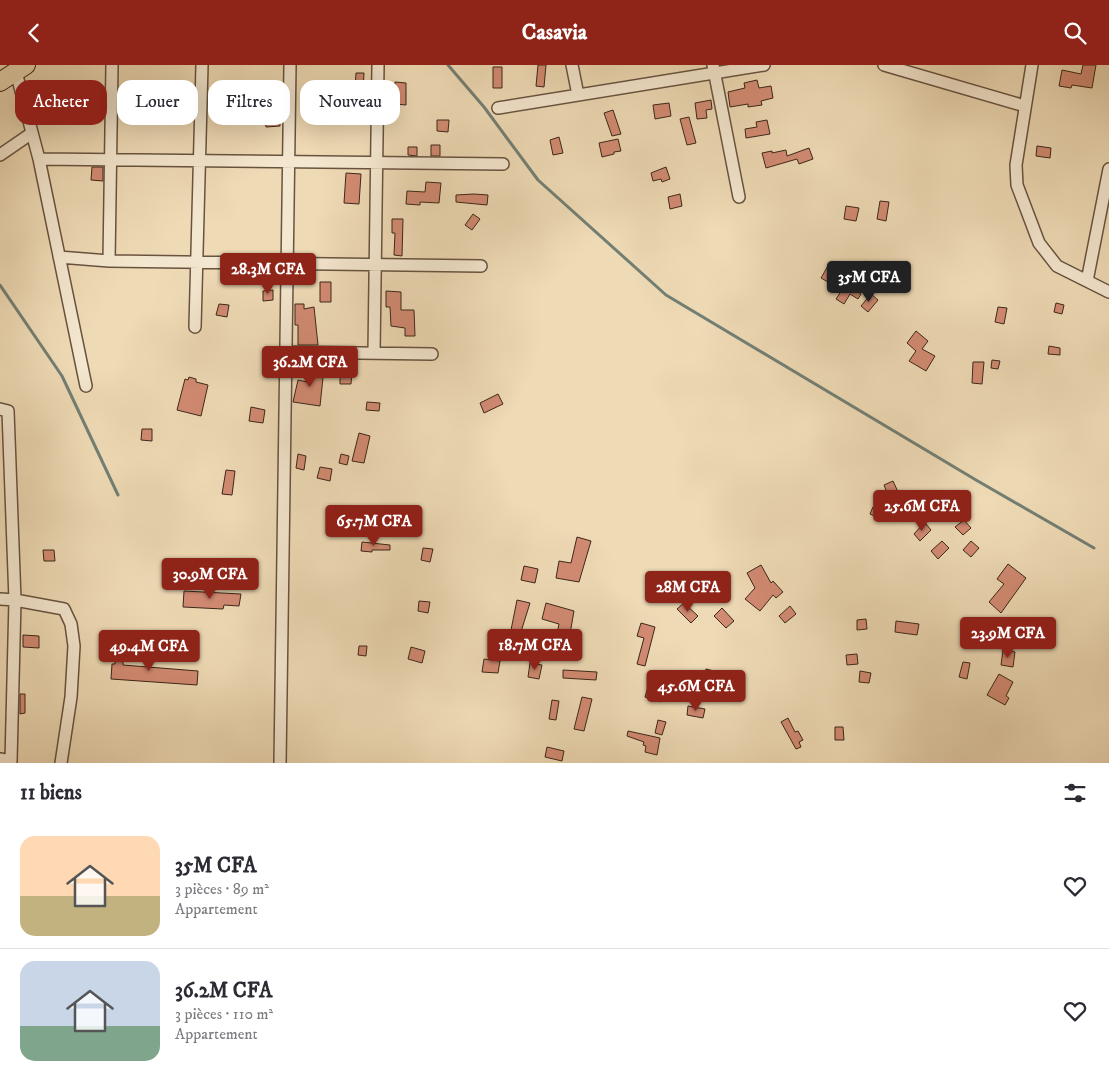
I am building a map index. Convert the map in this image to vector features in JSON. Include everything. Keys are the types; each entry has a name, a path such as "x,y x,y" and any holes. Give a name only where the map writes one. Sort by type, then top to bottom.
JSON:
{"main road":[{"path":"0,82 21,69"}],"street":[{"path":"109,261 112,65"},
{"path":"195,327 202,65"},
{"path":"280,763 290,65"},
{"path":"374,353 378,65"},
{"path":"572,65 578,95"},
{"path":"498,108 714,69 764,65"},
{"path":"884,65 1025,106"},
{"path":"1032,65 1016,165 1017,185 1040,243 1057,266 1109,292"},
{"path":"21,69 32,133 86,386"},
{"path":"714,69 739,197"},
{"path":"0,155 32,133"},
{"path":"39,159 503,164"},
{"path":"1087,281 1109,169"},
{"path":"59,257 109,261 481,265"},
{"path":"286,352 432,354"},
{"path":"0,409 8,411 15,600 11,761 0,759"},
{"path":"0,599 64,609 71,624 74,646 72,688 61,763"}],"building":[{"path":"538,65 546,65 544,87 536,86"},
{"path":"1083,65 1096,65 1092,88 1072,85 1071,88 1059,86 1062,70 1081,74"},
{"path":"493,67 502,67 502,88 493,88"},
{"path":"356,73 364,73 364,80 356,80"},
{"path":"757,80 759,88 771,86 773,98 761,101 762,105 748,107 748,104 730,107 728,92 745,88 744,83"},
{"path":"400,82 406,83 406,105 400,104"},
{"path":"711,100 712,109 706,110 707,118 697,119 695,103"},
{"path":"669,103 671,116 655,119 653,105"},
{"path":"613,110 621,134 612,136 604,113"},
{"path":"689,117 696,143 687,145 680,119"},
{"path":"437,120 449,120 448,132 437,131"},
{"path":"767,120 770,134 746,138 745,129 757,127 756,122"},
{"path":"266,125 280,125 280,126 266,127"},
{"path":"559,137 563,153 553,155 550,140"},
{"path":"618,139 621,151 602,157 599,143"},
{"path":"431,145 440,145 440,156 431,156"},
{"path":"1037,146 1051,148 1050,158 1036,156"},
{"path":"408,147 417,147 417,156 408,155"},
{"path":"809,148 813,159 799,164 797,159 766,168 762,153 786,150 787,156"},
{"path":"92,167 103,167 103,181 91,180"},
{"path":"666,167 670,179 662,182 661,179 653,181 651,173"},
{"path":"346,173 361,174 359,204 344,203"},
{"path":"426,182 441,183 439,203 420,202 420,205 406,204 407,191 425,192"},
{"path":"680,194 682,206 670,209 668,197"},
{"path":"456,195 488,195 487,205 456,202"},
{"path":"880,201 889,202 886,221 877,219"},
{"path":"846,206 859,208 856,221 844,219"},
{"path":"473,214 480,219 472,230 465,225"},
{"path":"392,219 403,219 402,256 394,255 395,233 392,233"},
{"path":"865,261 877,267 869,284 857,278"},
{"path":"829,264 841,271 837,278 861,294 858,299 850,294 844,304 836,299 842,290 821,278"},
{"path":"320,282 331,282 331,302 320,302"},
{"path":"273,290 273,300 263,301 263,291"},
{"path":"386,291 401,292 401,310 414,310 415,336 405,336 405,328 391,326 390,307 386,307"},
{"path":"871,294 878,300 868,312 861,306"},
{"path":"1056,303 1064,305 1062,314 1054,312"},
{"path":"219,304 229,305 227,317 216,315"},
{"path":"295,304 304,304 304,309 314,307 318,345 298,345 298,325 295,325"},
{"path":"998,307 1007,308 1004,324 995,322"},
{"path":"916,331 928,341 922,349 935,356 926,371 909,361 916,351 907,343"},
{"path":"1049,346 1060,348 1060,355 1048,354"},
{"path":"992,360 1000,361 998,369 991,368"},
{"path":"973,362 984,362 982,384 972,383"},
{"path":"309,366 324,368 320,406 293,402 298,380 307,382"},
{"path":"340,371 352,372 351,384 340,384"},
{"path":"189,377 196,379 196,382 208,385 201,416 177,410 185,379 188,380"},
{"path":"498,394 503,404 484,413 480,403"},
{"path":"367,402 380,403 379,411 366,410"},
{"path":"251,407 265,410 263,423 249,421"},
{"path":"142,429 152,429 152,441 141,440"},
{"path":"359,433 370,436 364,463 352,461"},
{"path":"298,454 306,456 304,470 296,468"},
{"path":"341,454 349,456 347,465 339,463"},
{"path":"320,467 332,469 330,481 317,478"},
{"path":"226,470 235,471 232,495 222,494"},
{"path":"893,481 899,494 889,498 884,485"},
{"path":"873,507 882,511 879,518 870,514"},
{"path":"964,520 971,528 963,535 955,527"},
{"path":"923,524 926,524 931,530 920,541 914,534"},
{"path":"577,537 591,541 579,582 556,578 559,561 571,563"},
{"path":"942,541 949,548 938,559 931,551"},
{"path":"971,541 979,548 971,557 963,550"},
{"path":"362,542 390,545 390,550 361,551"},
{"path":"423,548 433,549 430,562 421,560"},
{"path":"43,550 54,550 55,561 44,561"},
{"path":"1008,564 1026,578 1001,613 989,602 1004,584 997,579"},
{"path":"761,565 771,583 773,581 783,592 776,598 773,595 760,611 745,599 755,588 747,573"},
{"path":"524,566 538,569 535,583 521,580"},
{"path":"184,591 241,594 239,606 224,605 223,609 183,607"},
{"path":"517,600 530,603 519,638 510,635"},
{"path":"419,601 430,602 428,613 418,611"},
{"path":"546,603 574,611 570,634 575,636 572,650 554,647 559,624 542,619"},
{"path":"684,603 698,616 691,623 677,609"},
{"path":"790,606 796,614 785,623 779,616"},
{"path":"722,608 734,621 726,628 714,616"},
{"path":"866,619 867,629 857,630 857,620"},
{"path":"896,621 919,624 917,635 895,632"},
{"path":"641,623 655,627 645,666 637,664 644,638 637,636"},
{"path":"23,635 39,636 39,648 23,647"},
{"path":"115,640 123,640 123,665 198,671 197,685 111,679 112,664 115,664"},
{"path":"359,646 367,646 366,656 358,655"},
{"path":"411,647 425,651 422,663 408,659"},
{"path":"1003,650 1015,652 1013,667 1001,665"},
{"path":"857,654 858,664 847,665 846,655"},
{"path":"484,659 500,661 498,673 482,672"},
{"path":"963,662 970,663 967,679 959,677"},
{"path":"530,663 542,665 539,679 528,677"},
{"path":"706,669 718,672 712,695 701,691"},
{"path":"563,670 597,672 596,680 563,678"},
{"path":"860,671 871,673 869,683 859,682"},
{"path":"999,674 1013,682 1006,696 1009,698 1005,705 987,695"},
{"path":"649,684 664,688 660,702 645,697"},
{"path":"20,694 25,694 25,713 20,714"},
{"path":"582,697 592,699 584,731 574,729"},
{"path":"552,700 559,701 556,720 549,719"},
{"path":"688,706 705,709 703,718 687,715"},
{"path":"788,718 795,732 798,731 803,740 799,742 801,747 796,749 781,722"},
{"path":"658,720 666,722 662,735 655,733"},
{"path":"835,727 843,727 844,740 835,740"},
{"path":"628,731 660,738 657,755 645,752 646,746 643,745 644,742 627,736"},
{"path":"547,747 564,751 562,761 545,757"}],"waterway":[{"path":"448,65 484,107 538,180 666,295 976,480 1094,548"},
{"path":"0,285 62,376 118,495"}]}
